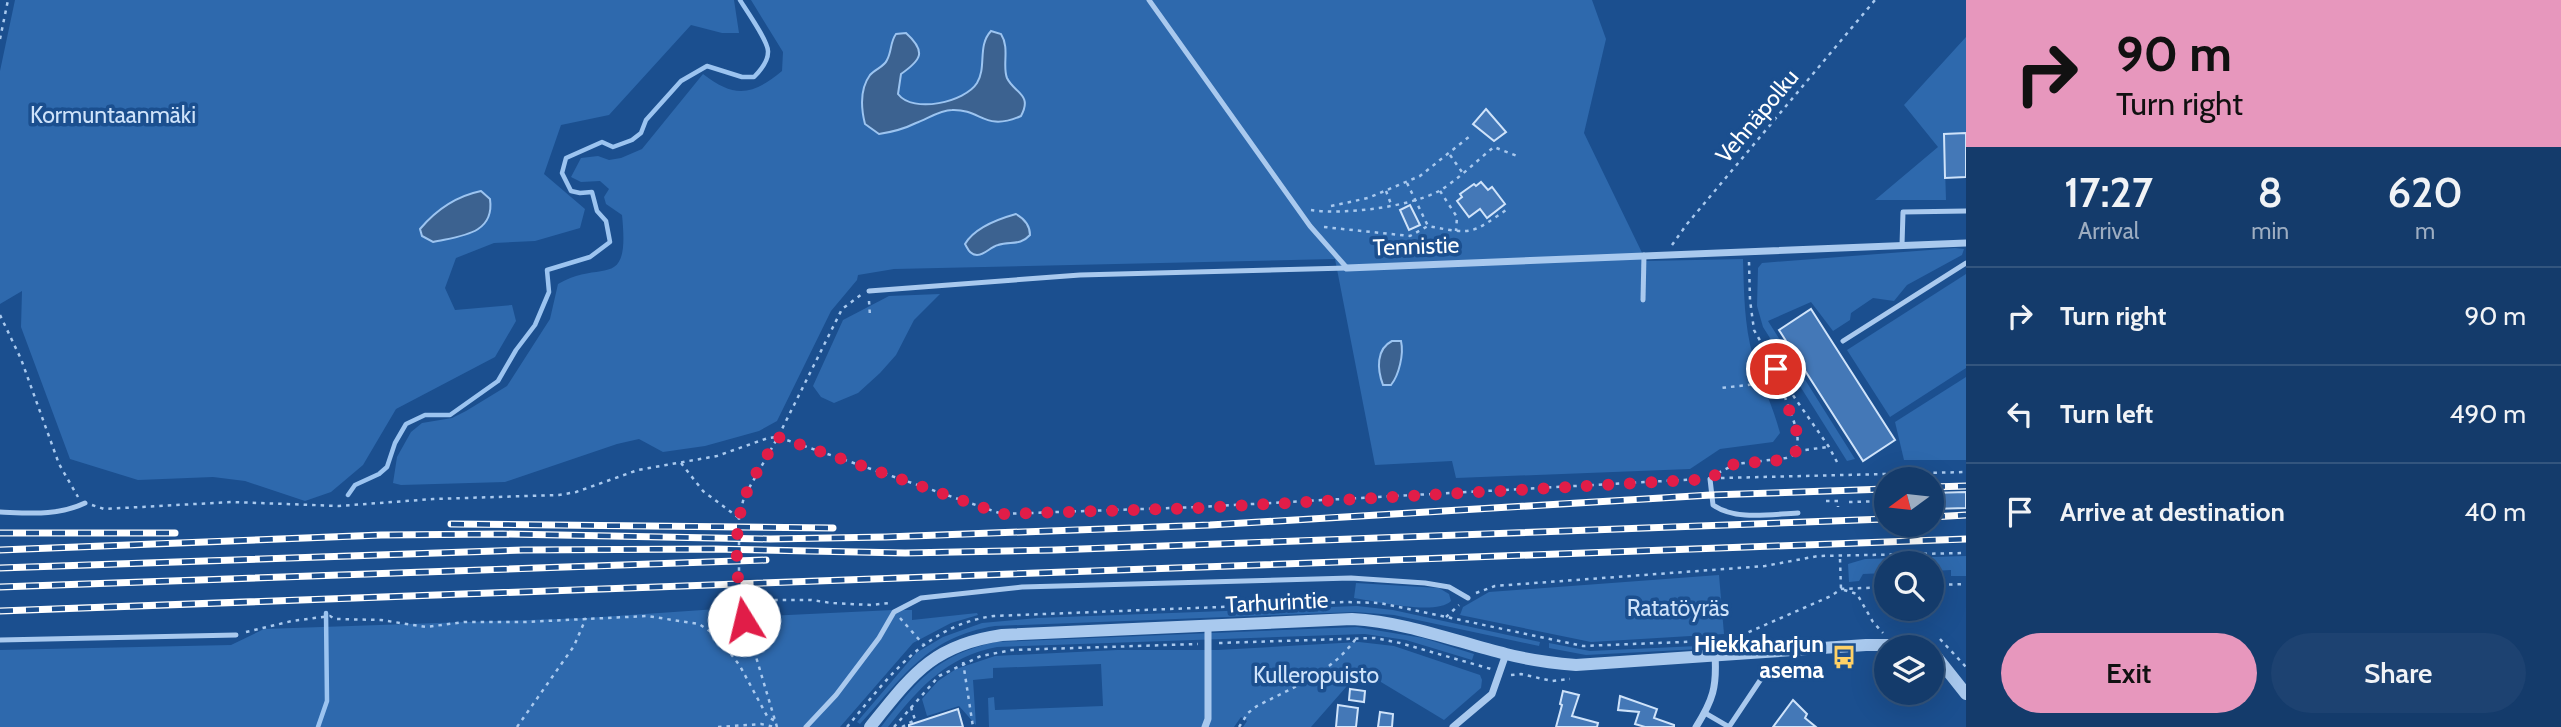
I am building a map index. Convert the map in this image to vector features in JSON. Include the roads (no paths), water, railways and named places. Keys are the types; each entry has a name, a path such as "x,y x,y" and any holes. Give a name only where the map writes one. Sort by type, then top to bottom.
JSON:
{"street":[{"name":"Tennistie","path":"1347,268 1966,243"},
{"name":"Tarhurintie","path":"870,727 913,675 936,657 959,644 1002,635 1352,620 1382,621 1506,654 1576,666 1874,645"},
{"path":"1205,727 1208,719 1208,626"},
{"path":"1453,727 1492,694 1506,654"},
{"path":"1696,727 1710,705 1717,681 1715,655"},
{"path":"1944,667 1965,692"}],"lane":[{"path":"1149,0 1310,226 1347,268"},
{"path":"1902,245 1903,212 1966,211"},
{"path":"1643,300 1644,255"},
{"path":"1843,341 1966,263"},
{"name":"Tennistie","path":"869,291 1080,275 1347,268"},
{"path":"1710,479 1713,505 1720,510 1745,515 1798,513"},
{"path":"0,512 40,513 71,510 85,503"},
{"path":"806,727 843,686 879,638 894,612 920,598 1021,587 1351,578 1437,584 1449,587 1468,598"},
{"path":"0,640 236,635"},
{"path":"1705,713 1729,727 1761,679"}],"waterway":[{"path":"348,495 355,485 379,474 387,467 395,443 406,424 425,415 450,415 498,381 535,325 549,292 547,270 590,257 610,242 606,221 597,211 592,192 571,191 562,173 566,158 602,142 613,147 632,140 641,133 646,120 681,81 707,66 742,77 754,77 759,72 767,59 767,47 740,0"},
{"path":"318,727 327,701 326,613"}],"railway":[{"path":"1944,487 1966,486"},
{"path":"0,550 381,535 503,534 770,539 886,537 1210,525 1711,495 1874,489"},
{"path":"1944,516 1966,515"},
{"path":"0,568 523,550 714,549 905,553 1054,550 1874,519"},
{"path":"451,524 833,528"},
{"path":"0,533 175,533"},
{"path":"0,611 1966,539"},
{"path":"0,587 766,560"}],"place":[{"name":"Hiekkaharjun asema","path":"1844,657"}],"park label":[{"name":"Kormuntaanmäki","path":"113,115"},
{"name":"Ratatöyräs","path":"1678,608"},
{"name":"Kulleropuisto","path":"1316,675"}]}
